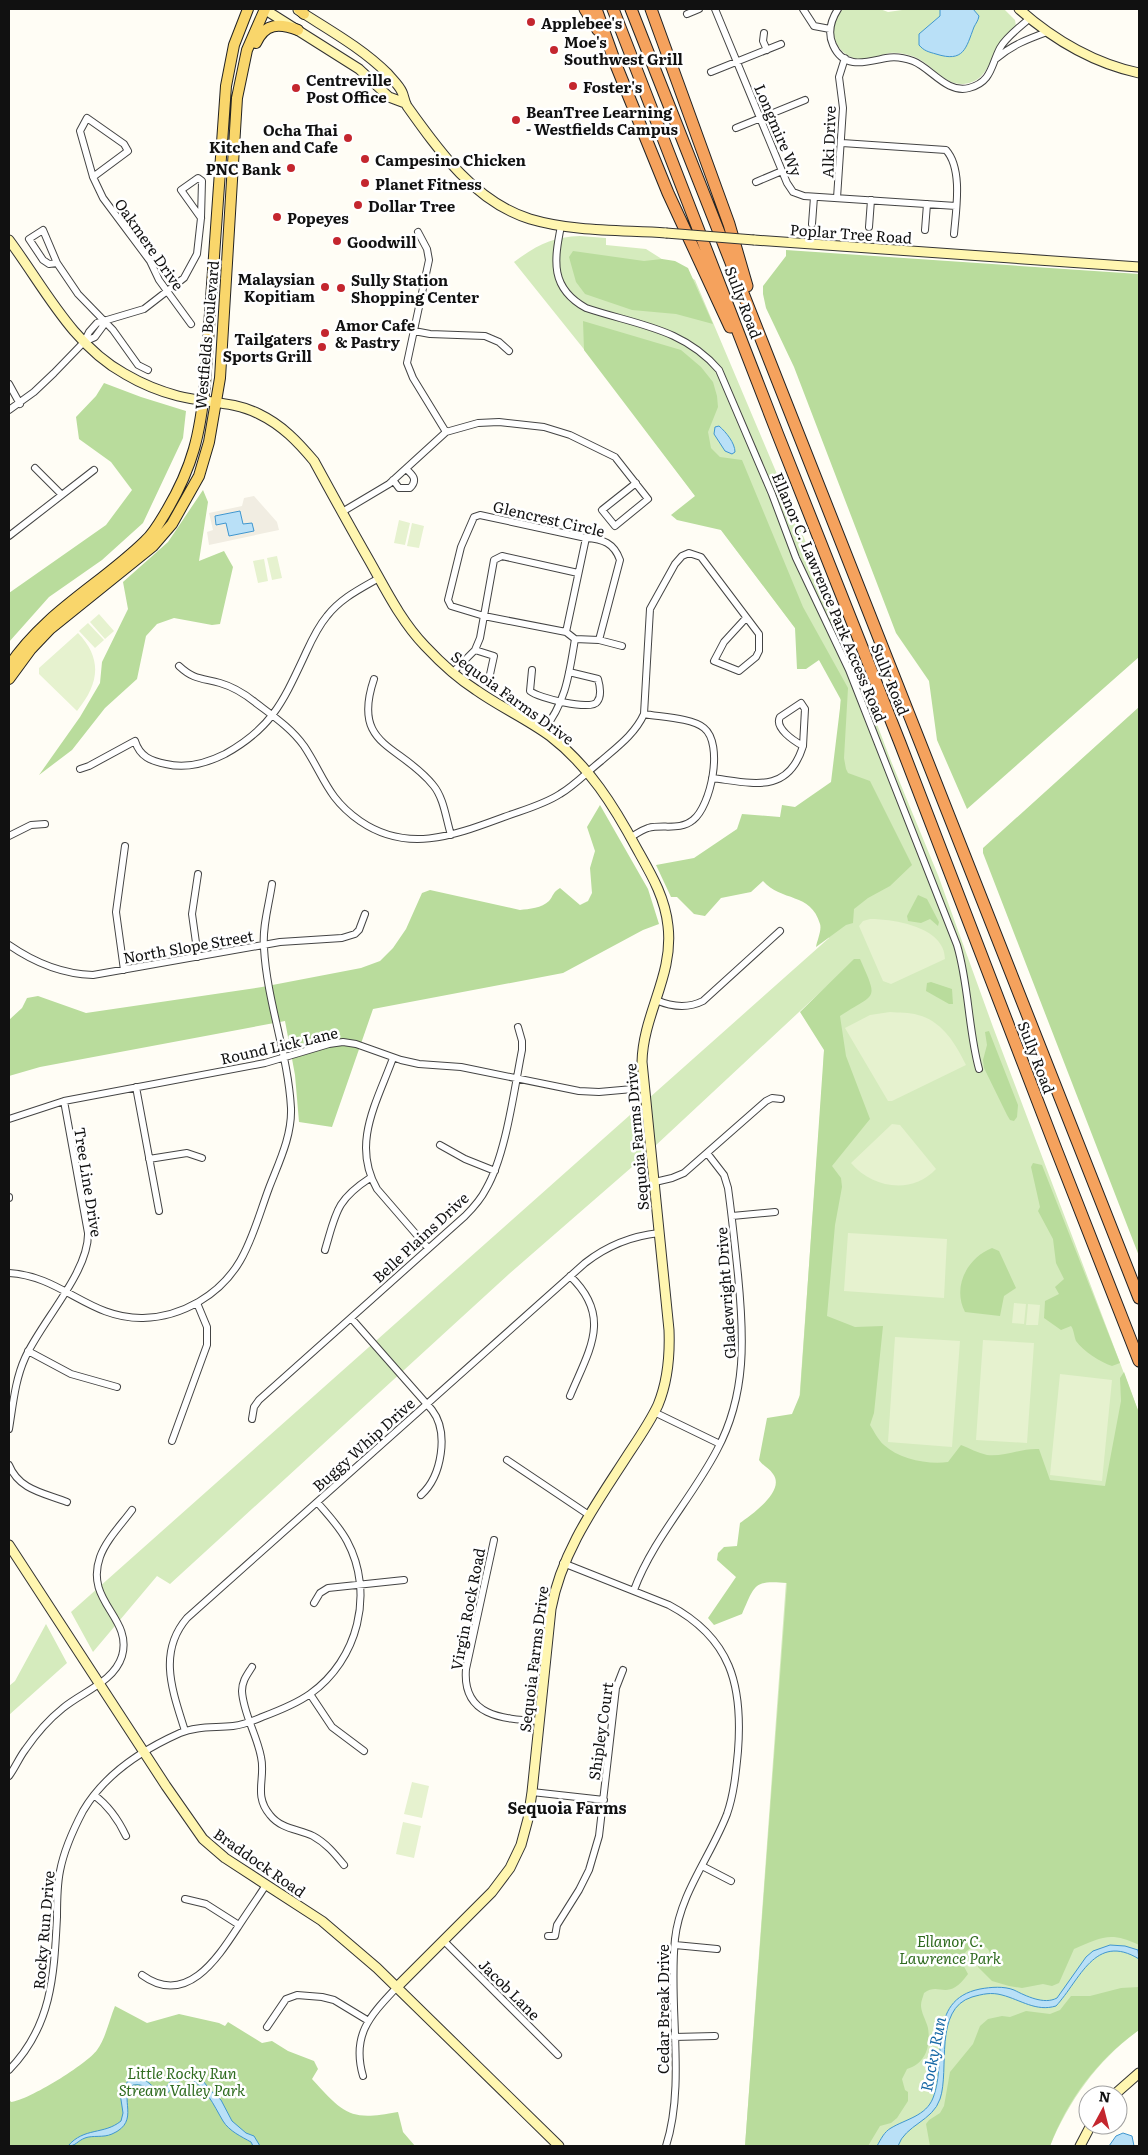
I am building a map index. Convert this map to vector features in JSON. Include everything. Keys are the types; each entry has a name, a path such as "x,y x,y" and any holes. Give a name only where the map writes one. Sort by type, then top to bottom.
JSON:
{"highway":[{"path":"585,9 616,65"},
{"path":"596,9 616,65 668,193 778,435"},
{"name":"Sully Road","path":"613,9 1139,1361"},
{"name":"Sully Road","path":"632,9 1139,1298"},
{"path":"647,9 662,42"},
{"path":"651,9 730,224 752,302 780,388"}],"main road":[{"name":"Westfields Boulevard","path":"9,666 34,634 56,613 147,540 162,518 187,471 201,425 226,86 234,45 248,9"},
{"name":"Westfields Boulevard","path":"9,679 21,660 40,638 154,546 172,524 199,476 209,442 217,402 239,82 247,50 265,9"},
{"path":"239,82 245,76 257,39 265,29 278,24 298,30"}],"street":[{"path":"265,9 366,74 389,97 405,103"},
{"path":"687,14 700,9"},
{"name":"Longmire Wy","path":"714,9 787,183 793,192 814,197 956,206"},
{"path":"802,9 814,26 830,29"},
{"path":"838,9 830,29 832,44 836,51 845,58 861,64 888,57 908,59 925,67 944,82 962,89 977,85 986,78 992,71 1000,47 1030,18"},
{"path":"1019,9 1047,32 1097,60 1139,73"},
{"name":"Poplar Tree Road","path":"300,10 370,57 401,89 405,103 440,151 478,190 516,213 530,219 561,226 1139,267"},
{"path":"996,59 1014,45 1047,32"},
{"path":"764,33 763,41 766,50"},
{"path":"711,72 781,44"},
{"name":"Alki Drive","path":"837,198 843,108 839,77 845,58"},
{"path":"736,128 805,100"},
{"name":"Oakmere Drive","path":"93,177 128,151 124,144 87,118 80,131 93,177 103,198 150,262 167,292 191,324"},
{"path":"842,143 946,150 950,154 956,177 954,234"},
{"path":"756,182 782,171"},
{"path":"9,410 20,404 41,386 84,342 89,332 97,323 106,322 144,309 184,278 193,265 197,254 202,218 202,181 198,178 181,190 202,218"},
{"path":"812,224 814,197"},
{"path":"869,227 871,200"},
{"path":"925,230 927,204"},
{"name":"Ellanor C. Lawrence Park Access Road","path":"561,226 556,253 556,270 565,291 576,303 586,308 676,336 695,346 719,370 796,558 849,670 957,945 962,962 979,1069"},
{"path":"57,263 49,264 44,260 29,239 43,230 57,263 78,294 106,322 138,365 148,370"},
{"path":"418,232 427,249 429,260 407,363 446,432"},
{"name":"Sequoia Farms Drive","path":"9,240 65,319 84,342 108,363 140,382 179,396 243,407 258,413 285,430 314,461 379,578 408,626 423,644 475,690 543,731 564,748 588,772 612,805 631,837 657,886 667,915 669,953 664,978 648,1022 643,1044 644,1088 670,1349 665,1382 654,1412 589,1515 563,1563 551,1608 532,1792 525,1833 510,1868 492,1892 398,1986"},
{"path":"414,331 430,334 485,336 499,342 509,351"},
{"path":"9,384 20,404"},
{"path":"342,512 393,480 446,432 478,423 498,422 544,427 570,435 615,457 636,483 648,499 615,526 602,510 636,483"},
{"path":"35,468 62,495"},
{"path":"393,480 400,488 410,488 414,485 415,480 413,476 406,469"},
{"path":"9,536 94,470"},
{"name":"Glencrest Circle","path":"566,632 484,616 451,606 448,600 461,548 474,517 480,515 607,542 617,551 620,560 599,640"},
{"path":"586,538 566,632 575,639 599,640 622,646"},
{"path":"179,666 192,676 220,682 236,688 273,716 297,738 331,794 359,820 380,831 405,838 430,839 451,835 551,799 588,772 629,737 640,723 644,714 650,609 682,556 689,553 700,557 759,634 759,651 756,657 739,671 714,661 724,642 746,618"},
{"path":"453,672 475,650 480,638 494,560 502,556 578,573"},
{"path":"80,769 135,741 138,751 154,762 185,766 206,762 236,747 273,716 286,695 313,636 327,615 353,592 379,578"},
{"path":"543,731 553,719 562,703 575,639"},
{"path":"475,650 494,656 489,679"},
{"path":"532,670 530,692 535,696 562,703 592,706 597,703 600,695 598,679 569,672"},
{"path":"374,678 367,706 371,726 384,745 421,772 433,785 441,799 451,835"},
{"path":"712,778 767,784 788,772 799,760 803,746 804,709 801,703 780,716 778,724 793,741 803,746"},
{"path":"631,837 648,828 676,827 693,821 704,809 712,778 714,750 712,736 705,728 695,723 644,714"},
{"path":"9,836 31,825 46,824"},
{"path":"124,970 116,920 125,846"},
{"path":"198,874 192,914 198,957"},
{"path":"9,1273 44,1280 100,1310 132,1318 168,1315 197,1304 219,1287 240,1260 285,1147 290,1128 291,1109 284,1059 263,945 272,884"},
{"name":"North Slope Street","path":"9,945 30,958 60,971 94,975 296,940 348,937 358,930 365,914"},
{"path":"656,1000 668,1005 680,1006 689,1006 703,1001 780,932"},
{"name":"Belle Plains Drive","path":"252,1419 254,1407 259,1400 475,1205 487,1188 495,1171 516,1078 522,1046 518,1027"},
{"name":"Round Lick Lane","path":"9,1119 64,1101 284,1059 329,1044 343,1042 356,1044 394,1058 419,1064 461,1067 588,1092 644,1088"},
{"path":"394,1058 366,1133 365,1159 370,1178 380,1194 428,1248"},
{"path":"136,1087 158,1211"},
{"path":"654,1182 684,1173 766,1101 772,1098 781,1099"},
{"name":"Tree Line Drive","path":"9,1429 18,1380 28,1352 84,1256 88,1238 64,1101"},
{"path":"440,1145 465,1159 495,1171"},
{"path":"149,1159 180,1153 194,1154 202,1158"},
{"name":"Gladewright Drive","path":"634,1590 644,1566 720,1444 737,1398 743,1359 743,1333 732,1216 726,1180 718,1165 707,1153"},
{"path":"325,1250 333,1219 340,1204 355,1188 370,1178"},
{"path":"732,1216 775,1212"},
{"name":"Buggy Whip Drive","path":"185,1731 169,1672 170,1652 178,1631 191,1614 592,1257 612,1245 636,1236 659,1233"},
{"path":"570,1276 589,1298 595,1324 592,1342 570,1396"},
{"path":"172,1440 207,1345 207,1327 197,1304"},
{"path":"351,1318 437,1416 441,1425 442,1440 433,1479 421,1494"},
{"path":"28,1352 71,1374 117,1387"},
{"path":"654,1412 720,1444"},
{"path":"507,1460 589,1515"},
{"path":"9,1465 16,1478 26,1487 67,1502"},
{"path":"185,1731 236,1725 250,1721 310,1694 333,1673 351,1645 360,1612 360,1584 357,1567 348,1543 336,1523 317,1502"},
{"path":"9,1776 31,1742 50,1720 64,1707 115,1670 120,1661 124,1646 119,1624 105,1604 100,1592 97,1580 98,1565 105,1546 132,1510"},
{"name":"Virgin Rock Road","path":"494,1540 466,1668 466,1685 476,1704 488,1713 499,1718 538,1721"},
{"name":"Braddock Road","path":"9,1545 144,1753 203,1839 225,1858 332,1929 398,1986 559,2146"},
{"name":"Cedar Break Drive","path":"563,1563 634,1590 683,1612 706,1632 723,1655 737,1691 740,1724 733,1794 720,1829 682,1908 675,1945 673,1969 674,2116 666,2146"},
{"path":"314,1603 320,1593 328,1588 404,1580"},
{"path":"252,1667 244,1680 242,1689 261,1756 260,1791 266,1811 282,1826 308,1834 321,1841 344,1865"},
{"name":"Shipley Court","path":"551,1936 579,1890 595,1853 601,1826 616,1688 623,1670"},
{"path":"310,1694 332,1727 364,1752"},
{"name":"Rocky Run Drive","path":"10,2066 33,2037 48,2002 54,1977 59,1881 63,1856 82,1813 94,1795 116,1773 144,1753 185,1731"},
{"path":"532,1792 604,1800"},
{"path":"94,1795 110,1809 126,1836"},
{"path":"702,1866 731,1881"},
{"path":"142,1975 154,1983 163,1986 179,1984 192,1979 215,1962 266,1885"},
{"path":"185,1899 206,1904 239,1925"},
{"name":"Jacob Lane","path":"444,1941 558,2055"},
{"path":"675,1945 717,1949"},
{"path":"363,2076 359,2049 367,2020 398,1986"},
{"path":"267,2027 286,1999 297,1995 334,2000 367,2020"},
{"path":"674,2037 715,2036"},
{"path":"1125,2085 1139,2073"}],"green space":[{"path":"843,9 880,9 888,12 909,9 1004,9 1015,20 1016,26 997,50 981,76 977,80 963,84 947,80 927,64 912,56 890,53 861,59 849,56 843,52 836,42 833,28 834,20"},
{"name":"Ellanor C. Lawrence Park","path":"570,237 606,238 606,245 646,249 695,280 823,583 891,761 938,875 993,1027 1139,1413 1139,2030 1098,2067 1085,2085 1078,2085 1078,2094 1050,2146 745,2146 823,1073 827,986 640,1160 509,1274 170,1584 157,1576 93,1652 71,1612 829,938 841,689 595,363 514,262 545,243"},
{"path":"786,250 1139,274 1139,657 967,809 937,740 929,681 896,633 794,367 766,308 763,286 786,256"},
{"path":"573,251 644,261 662,259 675,261 688,268 713,324 676,314 632,310 585,294 576,282 569,257"},
{"path":"583,321 681,350 701,367 713,382 718,407 708,432 711,448 720,457 742,460 803,607 848,688 844,758 846,769 848,773 870,781 912,865 890,886 868,898 854,909 853,923 846,925 816,947 820,924 816,914 803,902 770,888 763,881 751,892 721,898 705,916 694,914 677,897 671,897 656,865 694,858 737,829 742,814 780,817 782,805 795,807 831,782 841,700 819,660 806,669 797,669 795,628 721,530 677,520 671,515 695,496 584,350"},
{"path":"104,383 186,411 183,438 143,523 102,560 49,597 9,642 9,593 106,525 132,490 111,462 79,439 76,417 96,396"},
{"path":"203,490 208,502 199,561 224,551 233,567 220,624 212,625 174,618 157,624 146,636 137,679 105,708 72,750 39,775 80,717 100,683 102,662 128,609 123,582 168,542"},
{"path":"399,520 410,523 405,545 394,543"},
{"path":"412,523 424,526 419,548 407,546"},
{"path":"277,556 282,578 272,580 267,558"},
{"path":"264,559 268,581 258,583 253,561"},
{"path":"99,614 114,631 105,639 90,622"},
{"path":"88,623 104,640 95,648 79,631"},
{"path":"78,633 91,652 95,672 90,691 77,711 39,674 39,668"},
{"path":"1139,707 1139,1256 983,853 983,848"},
{"path":"600,805 648,889 659,924 643,930 563,973 373,1009 332,1127 299,1122 295,1075 285,1021 40,1067 9,1076 9,1020 22,1008 27,998 38,996 86,1013 262,987 361,968 380,961 393,948 406,929 422,893 430,890 520,910 543,905 560,888 580,905 588,901 592,893 590,868 595,851 587,827"},
{"path":"918,895 927,899 939,922 938,926 930,919 921,923 908,921 907,916"},
{"path":"870,919 904,923 928,932 937,939 943,948 945,959 891,984 883,981 859,926 863,921"},
{"path":"854,959 860,959 870,983 871,995 840,1016 846,1056 870,1119 832,1166 841,1178 842,1187 835,1225 827,1316 855,1327 883,1326 874,1413 870,1425 876,1435 884,1445 898,1454 914,1460 932,1463 948,1462 961,1445 987,1455 1039,1449 1050,1480 1105,1486 1121,1401 1120,1378 1124,1372 1139,1413 1139,1945 1113,1937 1092,1941 1074,1949 1059,1983 1052,1986 1043,1984 1022,1988 992,1981 978,1967 979,1961 988,1959 991,1955 983,1945 975,1946 966,1951 961,1961 968,1974 961,1983 949,1990 935,1989 924,1993 921,2008 928,2028 929,2042 922,2059 913,2067 907,2069 902,2079 905,2090 908,2092 908,2101 897,2118 891,2123 880,2126 868,2146 745,2146 787,1583 767,1582 757,1586 742,1614 714,1625 708,1618 736,1577 717,1560 718,1553 724,1547 737,1546 740,1523 765,1502 775,1488 776,1481 773,1474 759,1460 767,1418 792,1414 800,1395 824,1050 800,1012"},
{"path":"931,982 952,989 953,1004 949,1004 926,991 927,983"},
{"path":"890,1012 915,1014 934,1022 953,1042 966,1065 892,1101 888,1101 845,1028 870,1015"},
{"path":"989,1031 1018,1105 1017,1117 1014,1121 1010,1120 1007,1115 984,1068 983,1060 987,1045 985,1032"},
{"path":"892,1124 900,1125 936,1169 916,1183 892,1185 881,1183 860,1172 851,1163"},
{"path":"1033,1163 1042,1165 1120,1363 1112,1366 1097,1359 1083,1349 1076,1341 1071,1326 1061,1330 1044,1318 1045,1301 1059,1294 1055,1287 1064,1279 1056,1263 1053,1239 1038,1211 1040,1207 1031,1167"},
{"path":"848,1233 947,1239 944,1298 844,1291"},
{"path":"992,1248 999,1251 1016,1288 1004,1296 1000,1316 965,1312 960,1293 964,1274 975,1259"},
{"path":"1014,1303 1026,1304 1024,1324 1012,1323"},
{"path":"1028,1304 1040,1305 1038,1325 1026,1325"},
{"path":"895,1337 960,1341 952,1447 888,1442"},
{"path":"983,1340 1034,1343 1027,1443 976,1440"},
{"path":"1060,1374 1112,1380 1102,1481 1050,1475"},
{"path":"46,1624 67,1663 9,1715 9,1686 15,1681"},
{"path":"412,1782 429,1786 422,1818 404,1814"},
{"path":"403,1822 421,1826 414,1858 396,1854"},
{"path":"1139,1987 1139,2030 1110,2054 1083,2085 1078,2085 1078,2092 1057,2129 1050,2146 930,2146 926,2124 940,2113 944,2106 950,2072 973,2044 980,2026 988,2019 1002,2016 1010,2017 1026,2011 1050,2014 1060,2010 1071,1996 1090,1996 1121,1988"},
{"name":"Little Rocky Run Stream Valley Park","path":"115,2006 147,2023 179,2014 225,2026 228,2022 262,2043 272,2041 288,2051 314,2061 318,2069 312,2079 341,2108 358,2115 369,2116 398,2112 403,2132 415,2146 9,2146 9,2099 11,2102 31,2095 82,2064 97,2050"}],"shaded area":[{"path":"254,496 277,522 279,530 209,545 207,532 213,530 209,513 242,506 244,498","holes":["240,511 243,525 226,523 215,516"]}],"water":[{"path":"940,9 973,9 979,16 966,47 962,52 953,57 929,52 919,45 919,34 940,16"},
{"path":"719,426 732,441 735,452 732,454 725,451 714,434 715,427"},
{"path":"240,511 243,524 252,523 254,531 229,536 226,523 216,525 215,516"},
{"name":"Rocky Run","path":"1110,1945 1125,1946 1138,1950 1139,1959 1124,1952 1111,1951 1100,1955 1081,1973 1056,2006 1042,2008 998,1994 983,1994 972,1997 960,2004 952,2014 947,2027 943,2087 936,2106 931,2113 907,2133 898,2146 877,2146 889,2130 921,2113 930,2104 937,2083 945,2018 952,2005 963,1995 980,1989 1002,1987 1035,1999 1052,2000 1057,1998 1086,1957 1093,1951"},
{"path":"191,2070 197,2073 210,2090 221,2100 232,2121 246,2133 254,2136 260,2146 253,2146 251,2142 229,2128 204,2090 193,2080 186,2077 167,2094 161,2096 157,2096 146,2087 133,2085 127,2096 128,2116 126,2123 121,2129 109,2135 88,2137 68,2146 74,2140 87,2133 108,2128 121,2121 123,2113 120,2093 128,2081 144,2079 156,2089 163,2091 175,2076"},
{"path":"1116,2136 1132,2136 1134,2146 1109,2146"}],"place":[{"name":"Applebee's","path":"531,22"},
{"name":"Moe's Southwest Grill","path":"554,50"},
{"name":"Foster's","path":"573,86"},
{"name":"Centreville Post Office","path":"296,88"},
{"name":"BeanTree Learning - Westfields Campus","path":"516,120"},
{"name":"Ocha Thai Kitchen and Cafe","path":"348,138"},
{"name":"Campesino Chicken","path":"365,159"},
{"name":"PNC Bank","path":"291,168"},
{"name":"Planet Fitness","path":"365,183"},
{"name":"Dollar Tree","path":"358,205"},
{"name":"Popeyes","path":"277,217"},
{"name":"Goodwill","path":"337,241"},
{"name":"Malaysian Kopitiam","path":"325,287"},
{"name":"Sully Station Shopping Center","path":"341,288"},
{"name":"Amor Cafe & Pastry","path":"325,333"},
{"name":"Tailgaters Sports Grill","path":"322,347"}],"district":[{"name":"Sequoia Farms","path":"567,1807"}]}
